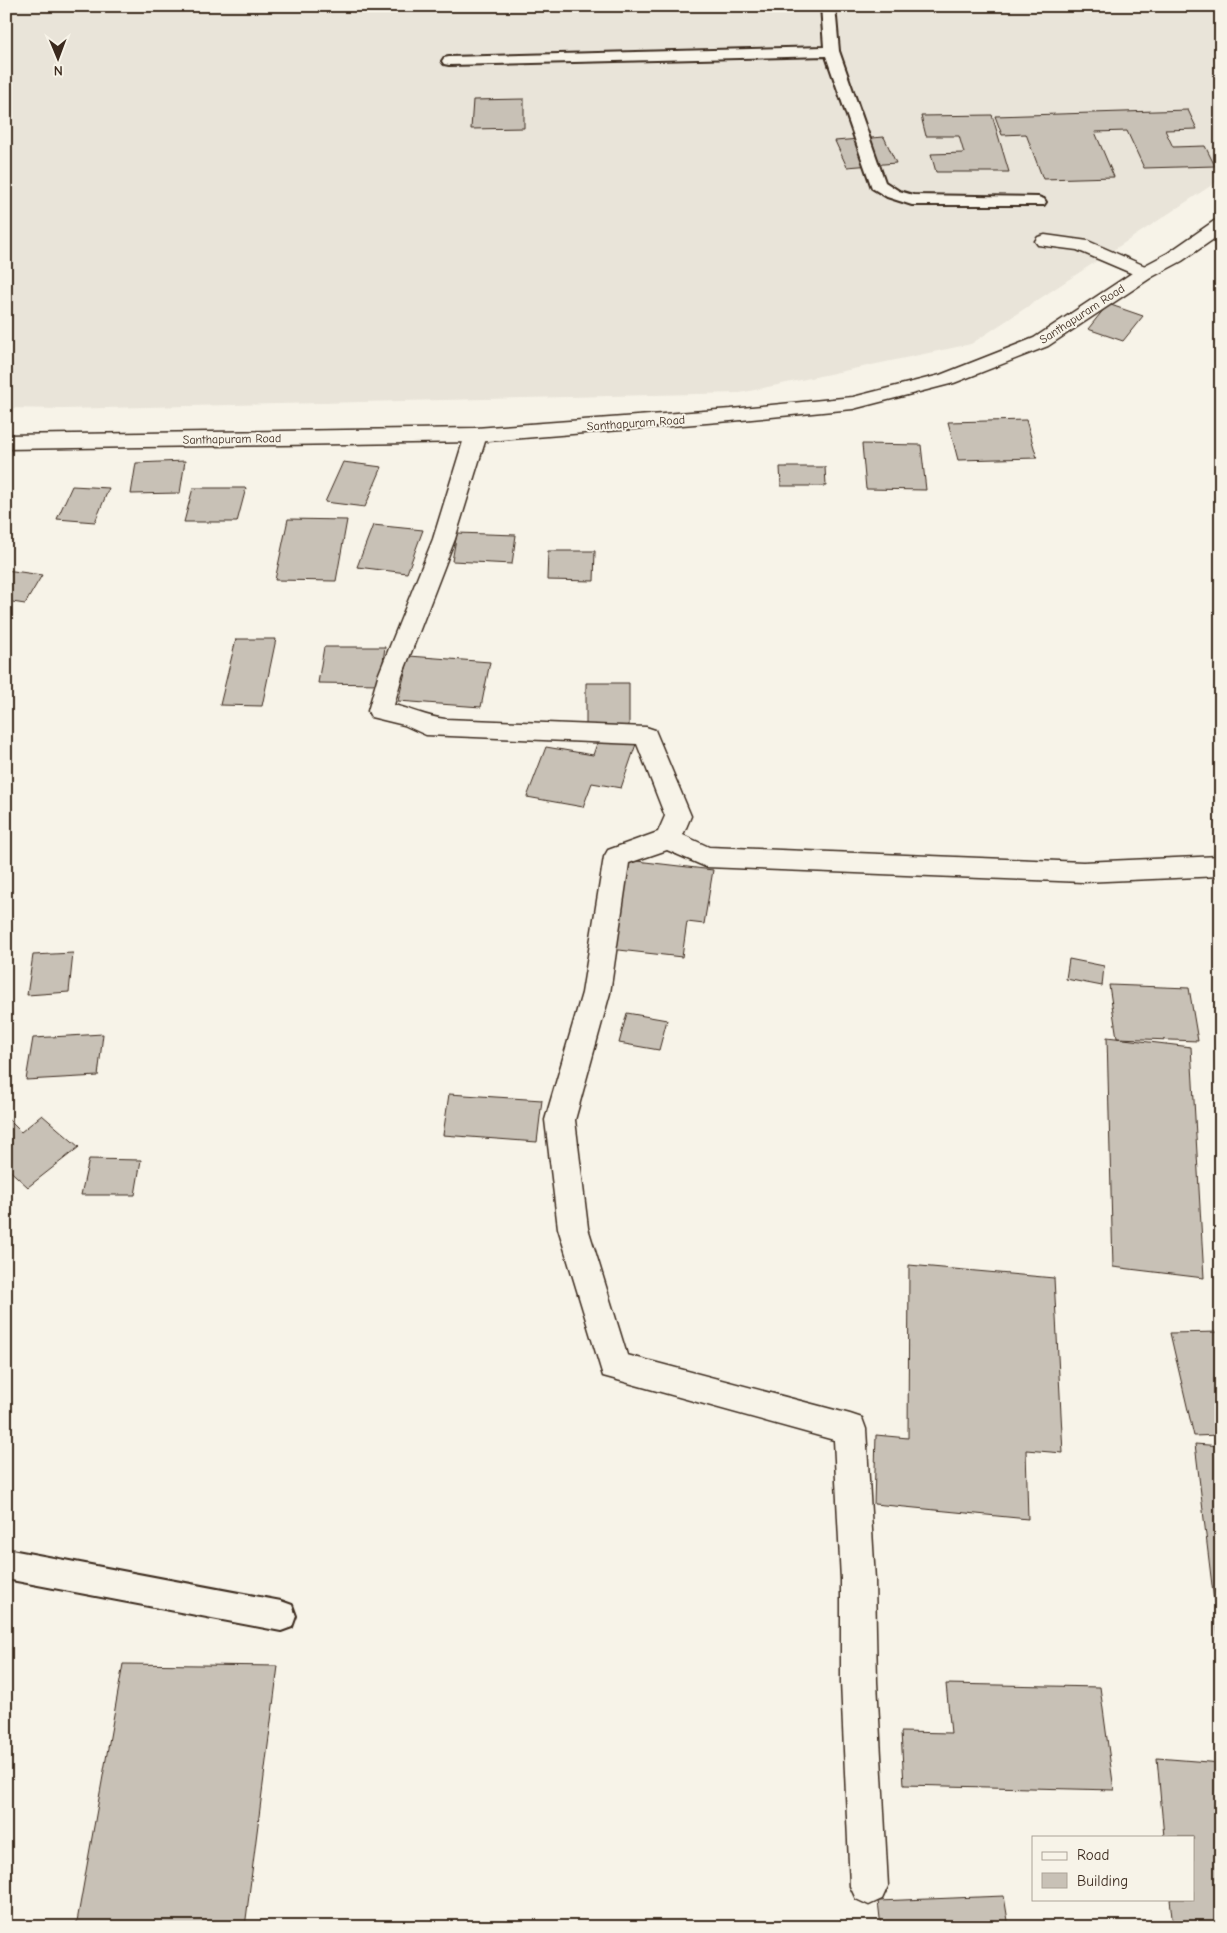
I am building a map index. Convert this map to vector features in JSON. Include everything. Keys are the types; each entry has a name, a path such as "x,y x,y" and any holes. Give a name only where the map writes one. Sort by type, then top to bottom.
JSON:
{"street":[{"name":"Santhapuram Road","path":"6,442 476,435 731,416 854,403 947,379 1041,342 1144,273 1175,257 1221,225"},
{"path":"1045,241 1081,245 1144,273"},
{"path":"476,435 444,539 390,676 380,712 411,718 426,726 445,728 646,736 678,816 668,839"},
{"path":"869,1886 859,1682 858,1580 850,1429 614,1366 573,1228 560,1120 596,993 618,857 668,839 706,857 1083,872 1221,866"}],"lane":[{"path":"828,6 832,51 878,185 893,194 912,200 1038,202"},
{"path":"449,62 832,51"},
{"path":"6,1564 281,1616"}],"shaded area":[{"path":"6,6 1221,6 1221,179 971,344 740,393 63,409 6,408"}],"building":[{"path":"524,99 524,128 471,129 473,100"},
{"path":"1188,110 1197,129 1165,130 1173,147 1205,146 1215,166 1144,168 1127,131 1095,132 1114,177 1043,179 1026,134 1002,135 995,116"},
{"path":"992,115 1009,172 936,172 931,154 964,153 959,136 926,136 921,116"},
{"path":"884,137 896,163 847,167 835,141"},
{"path":"1108,304 1143,316 1123,341 1088,329"},
{"path":"1026,420 1037,458 958,460 948,422"},
{"path":"862,444 921,445 926,490 866,489"},
{"path":"185,461 180,493 131,494 136,463"},
{"path":"343,462 382,467 365,507 325,502"},
{"path":"780,467 825,467 826,486 781,486"},
{"path":"72,486 109,488 95,522 57,519"},
{"path":"193,488 246,488 237,522 184,522"},
{"path":"288,519 347,520 336,581 275,580"},
{"path":"373,525 423,530 407,573 357,567"},
{"path":"457,533 516,535 512,564 452,561"},
{"path":"548,551 595,551 594,581 547,580"},
{"path":"6,570 42,575 25,604 6,601"},
{"path":"236,639 276,639 262,706 220,705"},
{"path":"324,647 385,647 380,684 318,683"},
{"path":"409,656 490,662 481,707 398,701"},
{"path":"586,683 629,683 629,729 586,729"},
{"path":"599,738 636,744 621,788 592,783 583,807 527,797 546,747 593,755"},
{"path":"628,860 713,870 704,924 687,922 682,957 610,949"},
{"path":"73,953 69,992 27,995 33,955"},
{"path":"1069,959 1104,966 1102,986 1066,979"},
{"path":"1109,985 1189,988 1198,1041 1117,1038"},
{"path":"627,1013 667,1020 659,1050 619,1043"},
{"path":"103,1034 98,1076 26,1080 33,1038"},
{"path":"1107,1037 1191,1047 1204,1278 1113,1267"},
{"path":"449,1094 542,1100 537,1142 443,1135"},
{"path":"42,1115 79,1147 28,1187 6,1167 6,1117 21,1132"},
{"path":"89,1159 141,1160 135,1195 81,1195"},
{"path":"909,1265 1054,1278 1063,1453 1026,1450 1028,1519 874,1504 876,1435 908,1438"},
{"path":"1221,1332 1221,1435 1194,1436 1170,1333"},
{"path":"1195,1444 1221,1446 1221,1660"},
{"path":"123,1664 278,1666 245,1927 76,1927"},
{"path":"946,1684 1100,1687 1114,1790 904,1785 901,1732 951,1733"},
{"path":"1157,1758 1221,1763 1221,1927 1173,1927 1170,1900 1194,1900 1194,1836 1164,1836"},
{"path":"1004,1896 1009,1927 881,1927 878,1901"}]}
